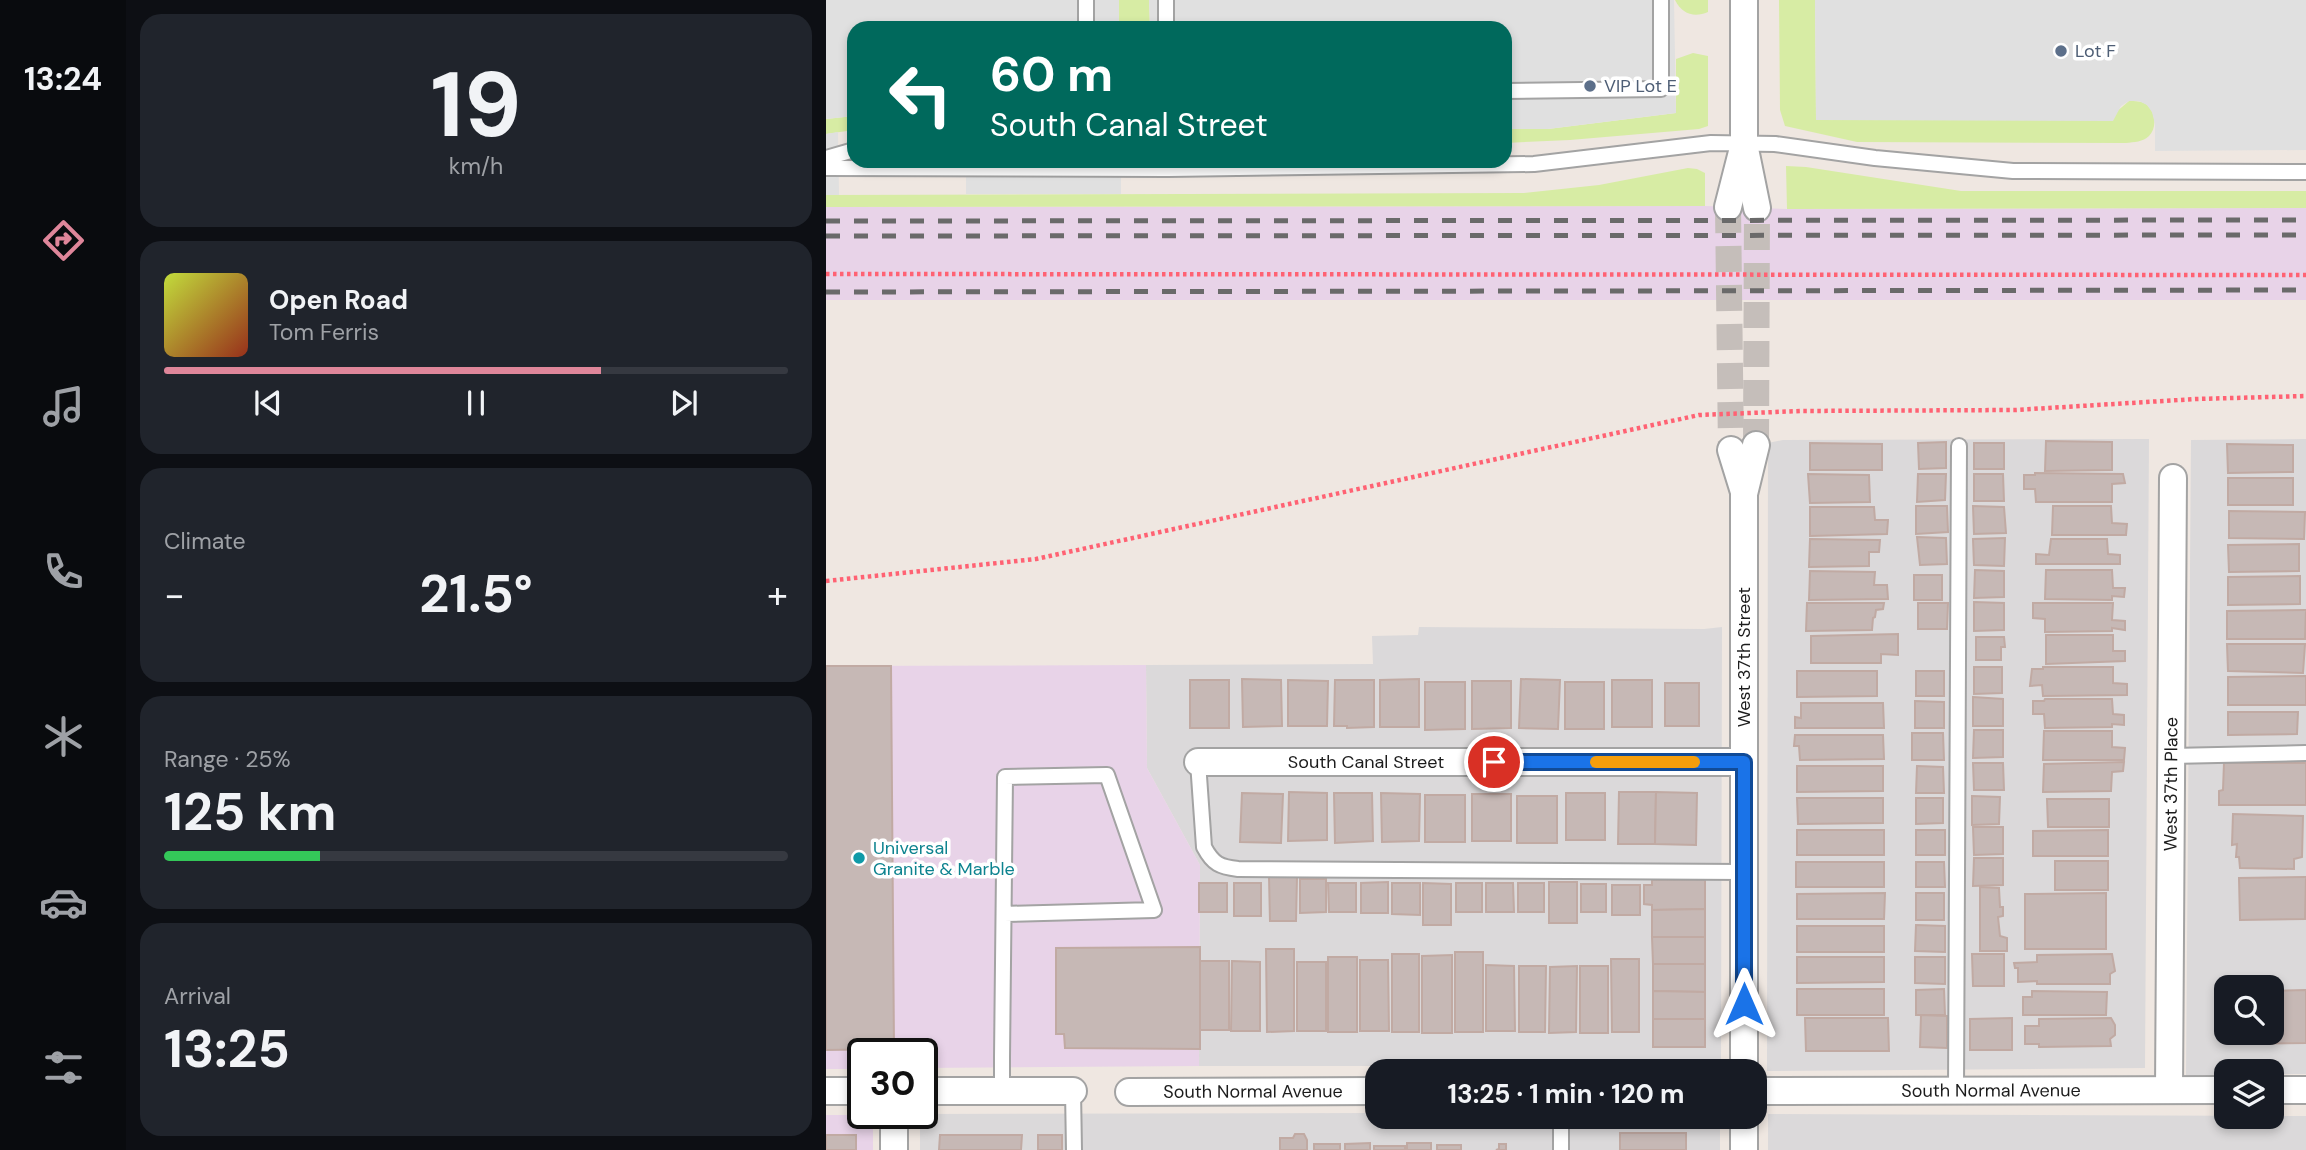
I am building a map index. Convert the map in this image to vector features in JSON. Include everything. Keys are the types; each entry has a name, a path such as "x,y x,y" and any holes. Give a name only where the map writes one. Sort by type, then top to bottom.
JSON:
{"street":[{"path":"1744,0 1744,144 1757,208"},
{"path":"1728,207 1744,144"},
{"name":"West 37th Street","path":"1743,447 1744,1059"},
{"name":"West 37th Place","path":"2169,1090 2172,478"},
{"name":"South Canal Street","path":"1198,762 1744,762"},
{"name":"South Normal Avenue","path":"1767,1091 2214,1090"},
{"path":"2284,1090 2306,1090"},
{"path":"826,1091 847,1091"},
{"path":"938,1091 1073,1091"},
{"name":"South Normal Avenue","path":"1129,1092 1365,1091"},
{"path":"894,1129 894,1150"},
{"path":"1744,1129 1744,1150"}],"lane":[{"path":"1086,0 1086,21"},
{"path":"1166,0 1166,21"},
{"path":"1512,91 1661,89 1661,0"},
{"path":"1512,164 1534,164 1711,144 1775,144 1875,158 2013,171 2306,172"},
{"path":"826,158 847,152"},
{"path":"826,169 912,168"},
{"path":"1955,1090 1959,446"},
{"path":"2171,756 2306,754"},
{"path":"1198,762 1204,847 1210,859 1225,867 1744,872"},
{"path":"1002,1091 1004,777 1107,775 1154,910 1004,914"},
{"path":"1073,1091 1074,1150"},
{"path":"1561,1129 1561,1150"}],"path":[{"path":"826,274 2306,275"},
{"path":"826,581 1036,559 1699,415 1801,411 2015,410 2196,399 2306,396"}],"shaded area":[{"path":"826,0 1119,0 1119,21 847,21 847,117 826,119"},
{"name":"VIP Lot E","path":"1149,0 1674,0 1676,113 1548,129 1512,129 1512,21 1150,21"},
{"name":"Lot F","path":"1815,0 2306,0 2306,150 2155,151 2152,112 2147,105 2139,101 2129,101 2121,106 2113,121 1816,120"},
{"path":"838,132 839,195 826,195 826,134"},
{"path":"966,168 1121,168 1121,194 966,194"},
{"path":"1705,206 1787,209 2306,208 2306,300 826,300 826,207"},
{"path":"2149,439 2145,1068 1767,1071 1768,443 1783,440"},
{"path":"2306,439 2306,1074 2284,1074 2284,1059 2214,1059 2214,1075 2186,1075 2191,440"},
{"path":"1419,627 1722,627 1721,1059 1365,1059 1365,1066 1199,1066 1200,865 1147,768 1146,665 1373,664 1372,636 1418,635"},
{"path":"1146,665 1147,768 1200,865 1199,1066 938,1068 938,1038 847,1038 847,1069 826,1069 826,666"},
{"path":"1365,1113 1365,1129 1720,1129 1720,1150 920,1150 920,1129 938,1129 938,1114"},
{"path":"1768,1114 2214,1116 2214,1129 2284,1129 2284,1116 2306,1116 2306,1150 1768,1150"},
{"path":"826,1115 847,1115 847,1129 873,1129 873,1150 826,1150"}],"green space":[{"path":"1119,0 1149,0 1150,21 1119,21"},
{"path":"1675,0 1708,0 1708,12 1689,14 1681,9"},
{"path":"1779,0 1815,0 1816,119 2115,113 2129,101 2133,101 2149,107 2153,116 2153,129 2144,139 2126,143 1857,142 1785,126 1780,110"},
{"path":"1693,53 1708,56 1708,126 1570,140 1512,143 1512,129 1548,129 1676,113 1676,59"},
{"path":"847,117 847,131 826,134 826,119"},
{"path":"1786,166 1961,191 2306,191 2306,208 1787,209"},
{"path":"1688,168 1705,173 1705,206 826,207 826,195 1524,193 1599,185"}],"building":[{"path":"2046,441 2112,442 2112,470 2045,471"},
{"path":"1946,442 1946,468 1919,469 1918,443"},
{"path":"1810,443 1882,444 1882,470 1810,470"},
{"path":"1974,443 2004,443 2004,469 1974,469"},
{"path":"2227,444 2293,445 2293,472 2228,473"},
{"path":"1808,474 1869,475 1870,502 1810,503"},
{"path":"1918,474 1946,474 1945,500 1917,502"},
{"path":"1974,474 2003,474 2004,501 1974,501"},
{"path":"2123,474 2125,483 2112,484 2112,502 2036,502 2035,489 2024,489 2024,475"},
{"path":"2228,478 2293,478 2293,505 2228,505"},
{"path":"1916,506 1947,506 1948,532 1916,534"},
{"path":"1973,506 2004,507 2006,533 1974,534"},
{"path":"2053,506 2111,506 2112,523 2127,524 2126,535 2052,535"},
{"path":"1810,507 1874,507 1875,520 1888,520 1887,534 1810,536"},
{"path":"2229,511 2305,512 2304,539 2229,538"},
{"path":"1917,537 1946,538 1947,564 1920,565"},
{"path":"2005,538 2004,566 1974,565 1973,539"},
{"path":"1810,539 1880,540 1879,552 1869,552 1869,566 1809,567"},
{"path":"2051,539 2107,539 2108,554 2120,555 2120,564 2036,564 2036,554 2049,555"},
{"path":"2299,544 2299,571 2229,572 2228,545"},
{"path":"1975,570 2004,571 2004,597 1974,598"},
{"path":"2046,570 2112,570 2113,588 2125,588 2124,597 2112,596 2112,600 2045,599"},
{"path":"1810,571 1875,572 1874,585 1887,585 1888,599 1809,600"},
{"path":"1914,575 1942,575 1942,600 1914,600"},
{"path":"2300,576 2300,604 2228,605 2228,577"},
{"path":"1974,602 2004,603 2004,630 1974,631"},
{"path":"1807,603 1884,603 1883,609 1876,610 1872,630 1806,631"},
{"path":"1918,603 1948,603 1947,629 1918,629"},
{"path":"2033,603 2113,603 2112,620 2125,621 2125,630 2112,628 2112,631 2045,632 2045,619 2033,618"},
{"path":"2306,610 2305,639 2227,639 2227,611"},
{"path":"1898,634 1898,655 1881,654 1881,663 1811,663 1811,636"},
{"path":"2046,635 2113,635 2113,651 2125,651 2125,661 2046,664"},
{"path":"1976,637 2004,637 2005,647 2001,647 2001,660 1976,660"},
{"path":"2227,644 2305,644 2303,673 2228,671"},
{"name":"Universal Granite & Marble","path":"826,666 891,666 894,1038 847,1038 847,1050 826,1050"},
{"path":"1974,667 2002,667 2002,693 1974,694"},
{"path":"2113,667 2113,683 2127,684 2127,695 2043,696 2042,685 2030,686 2032,669"},
{"path":"1797,671 1877,671 1877,696 1797,697"},
{"path":"1916,671 1944,671 1944,696 1916,696"},
{"path":"2306,676 2306,705 2228,705 2228,677"},
{"path":"1242,679 1281,680 1282,726 1243,727"},
{"path":"1419,679 1419,727 1380,727 1380,680"},
{"path":"1521,679 1560,680 1558,729 1519,728"},
{"path":"1190,680 1229,680 1229,728 1190,728"},
{"path":"1288,680 1328,681 1327,726 1288,726"},
{"path":"1335,680 1374,680 1374,727 1334,726"},
{"path":"1612,680 1652,680 1652,727 1612,727"},
{"path":"1472,681 1511,681 1511,728 1472,729"},
{"path":"1425,682 1465,682 1465,729 1425,730"},
{"path":"1565,682 1604,682 1604,729 1565,729"},
{"path":"1665,683 1699,683 1699,726 1665,726"},
{"path":"1973,697 2003,699 2003,726 1973,726"},
{"path":"2112,699 2113,714 2124,715 2124,725 2045,728 2044,714 2033,714 2033,701"},
{"path":"1915,701 1944,702 1944,728 1915,728"},
{"path":"1801,703 1883,703 1884,728 1795,728 1795,717 1801,718"},
{"path":"2228,712 2298,712 2297,734 2228,735"},
{"path":"1974,730 2003,730 2003,757 1973,758"},
{"path":"2044,731 2112,731 2112,747 2125,748 2124,760 2043,760"},
{"path":"1912,733 1943,733 1944,760 1912,760"},
{"path":"1795,735 1883,735 1884,759 1800,760 1799,746 1794,746"},
{"path":"2124,762 2123,771 2112,772 2111,791 2043,792 2044,764"},
{"path":"1973,763 2003,763 2004,790 1974,790"},
{"path":"2224,763 2306,763 2306,805 2219,805 2219,791 2223,790"},
{"path":"1797,766 1883,766 1883,791 1797,792"},
{"path":"1917,766 1943,767 1944,793 1916,793"},
{"path":"1289,792 1327,793 1327,840 1288,841"},
{"path":"1619,792 1656,792 1655,844 1618,844"},
{"path":"1656,792 1697,793 1696,845 1655,844"},
{"path":"1242,793 1283,794 1281,843 1240,842"},
{"path":"1334,793 1372,793 1373,841 1335,843"},
{"path":"1381,793 1420,794 1419,841 1382,842"},
{"path":"1566,793 1605,793 1605,840 1566,840"},
{"path":"1472,794 1511,794 1511,841 1472,841"},
{"path":"1425,795 1465,795 1465,842 1425,842"},
{"path":"1517,796 1557,796 1557,843 1517,843"},
{"path":"1972,796 2000,797 1999,824 1972,825"},
{"path":"1797,798 1883,798 1883,823 1798,824"},
{"path":"1916,798 1943,798 1943,823 1916,824"},
{"path":"2047,799 2109,799 2109,827 2048,827"},
{"path":"2233,814 2303,816 2302,857 2294,859 2294,869 2240,868 2239,857 2236,857 2237,844 2232,845"},
{"path":"1973,827 2003,827 2003,854 1974,855"},
{"path":"1797,830 1884,830 1884,855 1797,855"},
{"path":"1916,830 1945,830 1945,855 1916,855"},
{"path":"2108,830 2108,856 2033,856 2033,831"},
{"path":"1974,858 2003,858 2003,885 1973,886"},
{"path":"2055,861 2108,861 2108,890 2055,890"},
{"path":"1796,862 1884,862 1884,887 1796,887"},
{"path":"1916,862 1944,862 1945,887 1916,887"},
{"path":"1269,877 1297,877 1296,921 1270,921"},
{"path":"2306,877 2305,919 2240,920 2239,878"},
{"path":"1300,879 1326,879 1326,912 1300,913"},
{"path":"1652,880 1705,880 1705,909 1652,910 1652,905 1644,904 1644,885 1652,885"},
{"path":"1388,882 1388,913 1361,913 1361,883"},
{"path":"1549,882 1577,882 1577,923 1549,923"},
{"path":"1199,883 1227,883 1227,912 1199,912"},
{"path":"1234,883 1261,883 1261,916 1234,916"},
{"path":"1328,883 1356,883 1356,912 1329,912"},
{"path":"1392,883 1420,883 1420,915 1392,914"},
{"path":"1423,883 1451,884 1451,925 1423,925"},
{"path":"1456,883 1482,883 1482,912 1456,912"},
{"path":"1486,883 1513,883 1514,912 1486,912"},
{"path":"1518,883 1544,883 1544,912 1518,912"},
{"path":"1581,884 1606,884 1606,912 1581,912"},
{"path":"1612,885 1640,885 1640,915 1612,915"},
{"path":"1980,887 1999,888 2000,907 2003,907 2003,916 1998,917 2000,936 2007,938 2007,951 1980,951"},
{"path":"1885,893 1884,919 1797,919 1797,894"},
{"path":"1916,893 1944,893 1944,920 1916,920"},
{"path":"2106,893 2106,949 2025,949 2025,894"},
{"path":"1705,909 1705,937 1652,937 1652,910"},
{"path":"1916,925 1945,926 1945,952 1915,951"},
{"path":"1797,926 1884,926 1884,952 1797,952"},
{"path":"1652,937 1705,937 1705,964 1653,964"},
{"path":"1200,947 1200,1049 1065,1048 1064,1034 1056,1034 1056,948"},
{"path":"1266,949 1294,949 1294,1031 1267,1032"},
{"path":"1455,952 1483,952 1483,1032 1455,1032"},
{"path":"1392,954 1419,954 1419,1032 1392,1032"},
{"path":"1972,954 2004,954 2004,986 1973,986"},
{"path":"2112,954 2115,971 2110,974 2110,984 2018,982 2018,968 2015,968 2014,963 2037,962 2037,955"},
{"path":"1452,955 1452,1033 1422,1033 1422,956"},
{"path":"1328,957 1357,957 1357,1032 1328,1032"},
{"path":"1797,957 1884,957 1884,982 1797,983"},
{"path":"1915,957 1945,957 1945,984 1915,983"},
{"path":"1611,959 1639,959 1639,1032 1612,1032"},
{"path":"1360,960 1388,960 1389,1031 1360,1031"},
{"path":"1200,961 1229,961 1229,1030 1200,1030"},
{"path":"1232,961 1260,962 1260,1031 1231,1031"},
{"path":"1297,962 1326,962 1326,1031 1297,1031"},
{"path":"1653,964 1705,964 1705,992 1653,991"},
{"path":"1486,965 1514,966 1515,1031 1486,1031"},
{"path":"1519,966 1546,966 1545,1032 1519,1032"},
{"path":"1577,966 1576,1032 1549,1033 1550,967"},
{"path":"1580,966 1608,966 1608,1033 1580,1033"},
{"path":"1797,989 1884,989 1884,1015 1797,1015"},
{"path":"1944,989 1945,1015 1916,1015 1916,990"},
{"path":"2306,990 2306,1043 2284,1043 2284,991"},
{"path":"1653,991 1705,992 1705,1019 1653,1019"},
{"path":"2032,991 2107,992 2106,1015 2023,1015 2023,997 2032,997"},
{"path":"1921,1015 1947,1016 1947,1048 1920,1047"},
{"path":"1805,1018 1888,1018 1889,1051 1806,1051"},
{"path":"2012,1018 2012,1050 1970,1050 1970,1019"},
{"path":"2111,1018 2115,1025 2115,1035 2110,1039 2111,1046 2039,1047 2039,1044 2025,1044 2025,1026 2039,1026 2039,1019"},
{"path":"1653,1019 1705,1019 1705,1047 1653,1047"},
{"path":"1620,1133 1686,1133 1686,1150 1620,1150"},
{"path":"1295,1134 1304,1134 1307,1150 1280,1150 1280,1138 1293,1138"},
{"path":"826,1135 856,1135 856,1150 826,1150"},
{"path":"940,1135 1022,1135 1021,1150 939,1150"},
{"path":"1038,1135 1062,1135 1062,1150 1038,1150"},
{"path":"1370,1143 1370,1150 1345,1150 1345,1144"},
{"path":"1407,1143 1431,1143 1431,1150 1407,1150"},
{"path":"1314,1144 1340,1144 1340,1150 1314,1150"},
{"path":"1499,1144 1506,1144 1506,1150 1496,1150 1499,1149"},
{"path":"1437,1145 1461,1145 1461,1150 1437,1150"},
{"path":"1374,1146 1405,1146 1405,1150 1374,1150"}],"tunnel":[{"path":"1728,207 1731,450"},
{"path":"1756,445 1757,208"}],"railway":[{"path":"826,221 2306,220"},
{"path":"826,236 2306,235"},
{"path":"826,292 2306,290"}],"slow traffic":[{"path":"1596,762 1694,762"}],"place":[{"name":"Lot F","path":"2061,51"},
{"name":"VIP Lot E","path":"1590,86"},
{"name":"Universal Granite & Marble","path":"859,858"}],"route":[{"path":"1494,762 1744,762 1744,1004"}]}
